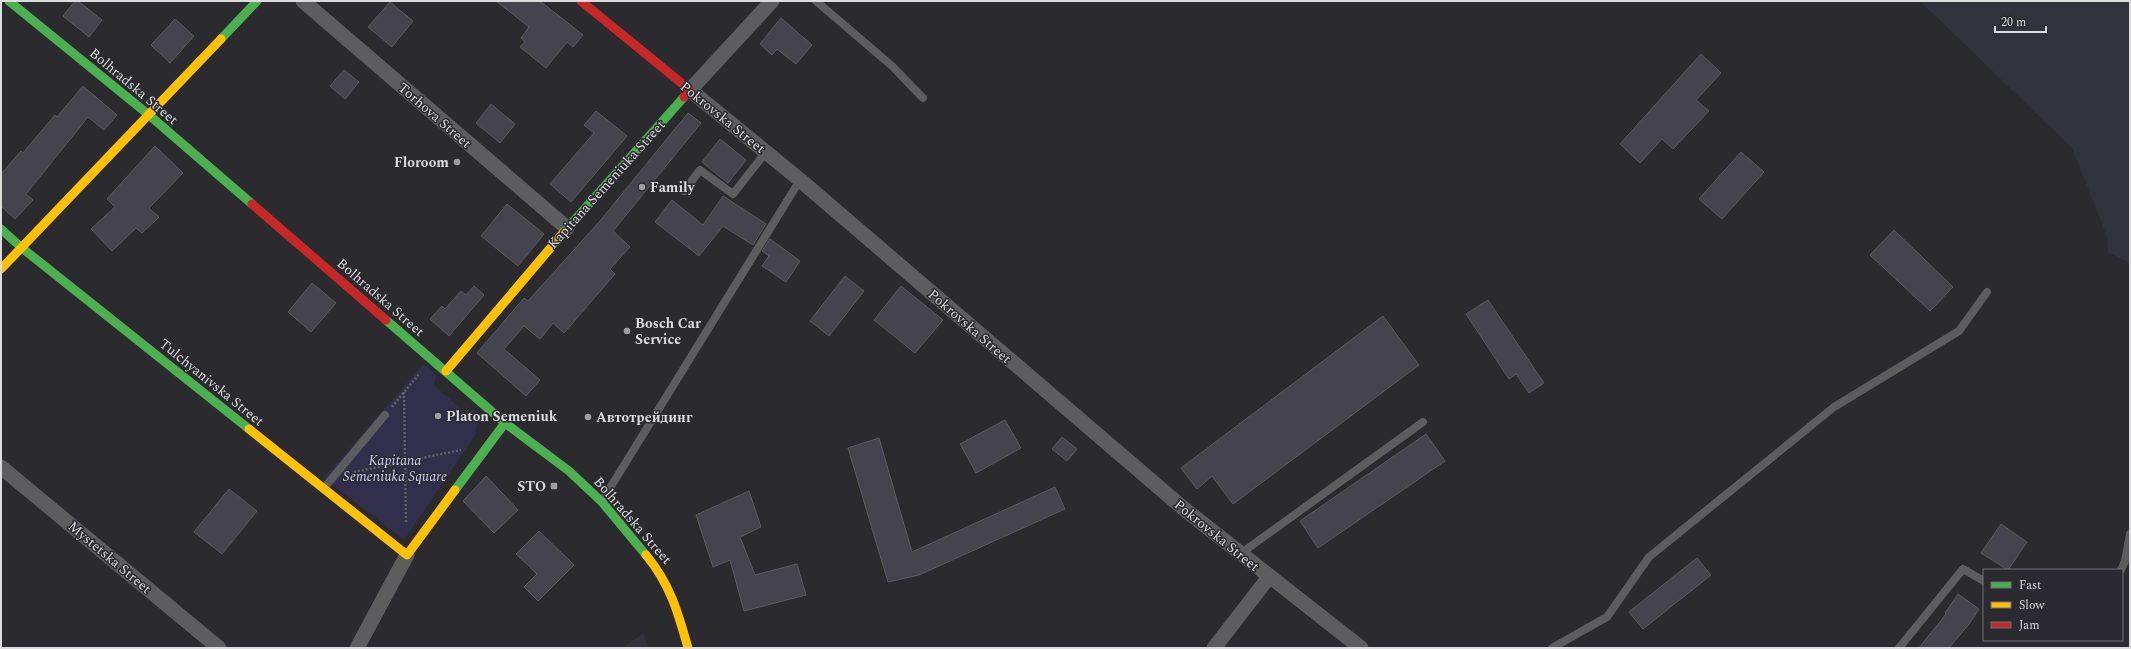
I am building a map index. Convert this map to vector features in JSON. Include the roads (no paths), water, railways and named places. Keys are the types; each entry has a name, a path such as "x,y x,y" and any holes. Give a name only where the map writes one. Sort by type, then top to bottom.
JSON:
{"main road":[{"name":"Bolhradska Street","path":"9,1 150,115 505,423 569,471 602,502 660,572 677,609 688,648"},
{"path":"1,269 150,115 257,1"},
{"name":"Pokrovska Street","path":"581,1 690,90"},
{"name":"Kapitana Semeniuka Street","path":"446,371 567,228 690,90"},
{"name":"Tulchyanivska Street","path":"1,229 22,248 406,555"},
{"path":"406,555 505,423"}],"street":[{"name":"Torhova Street","path":"303,1 567,228"},
{"name":"Kapitana Semeniuka Street","path":"690,90 772,1"},
{"name":"Pokrovska Street","path":"690,90 800,180 1171,498 1269,577 1362,648"},
{"name":"Mystetska Street","path":"1,467 219,648"},
{"path":"357,648 406,555"},
{"path":"1214,648 1269,577"}],"lane":[{"path":"816,1 892,66 923,98"},
{"path":"684,191 700,170 733,194 766,152"},
{"path":"602,502 800,180"},
{"path":"1552,648 1607,617 1648,557 1834,407 1959,330 1987,292"},
{"path":"323,489 385,415"},
{"path":"1240,554 1423,422"},
{"path":"2122,569 2126,561 2130,534"},
{"path":"1899,648 1963,569 1983,581"}],"place":[{"name":"Floroom","path":"457,162"},
{"name":"Family","path":"642,187"},
{"name":"Bosch Car Service","path":"627,331"},
{"name":"Platon Semeniuk","path":"438,416"},
{"name":"Автотрейдинг","path":"588,417"},
{"name":"STO","path":"554,486"}],"park label":[{"name":"Kapitana Semeniuka Square","path":"395,468"}]}
